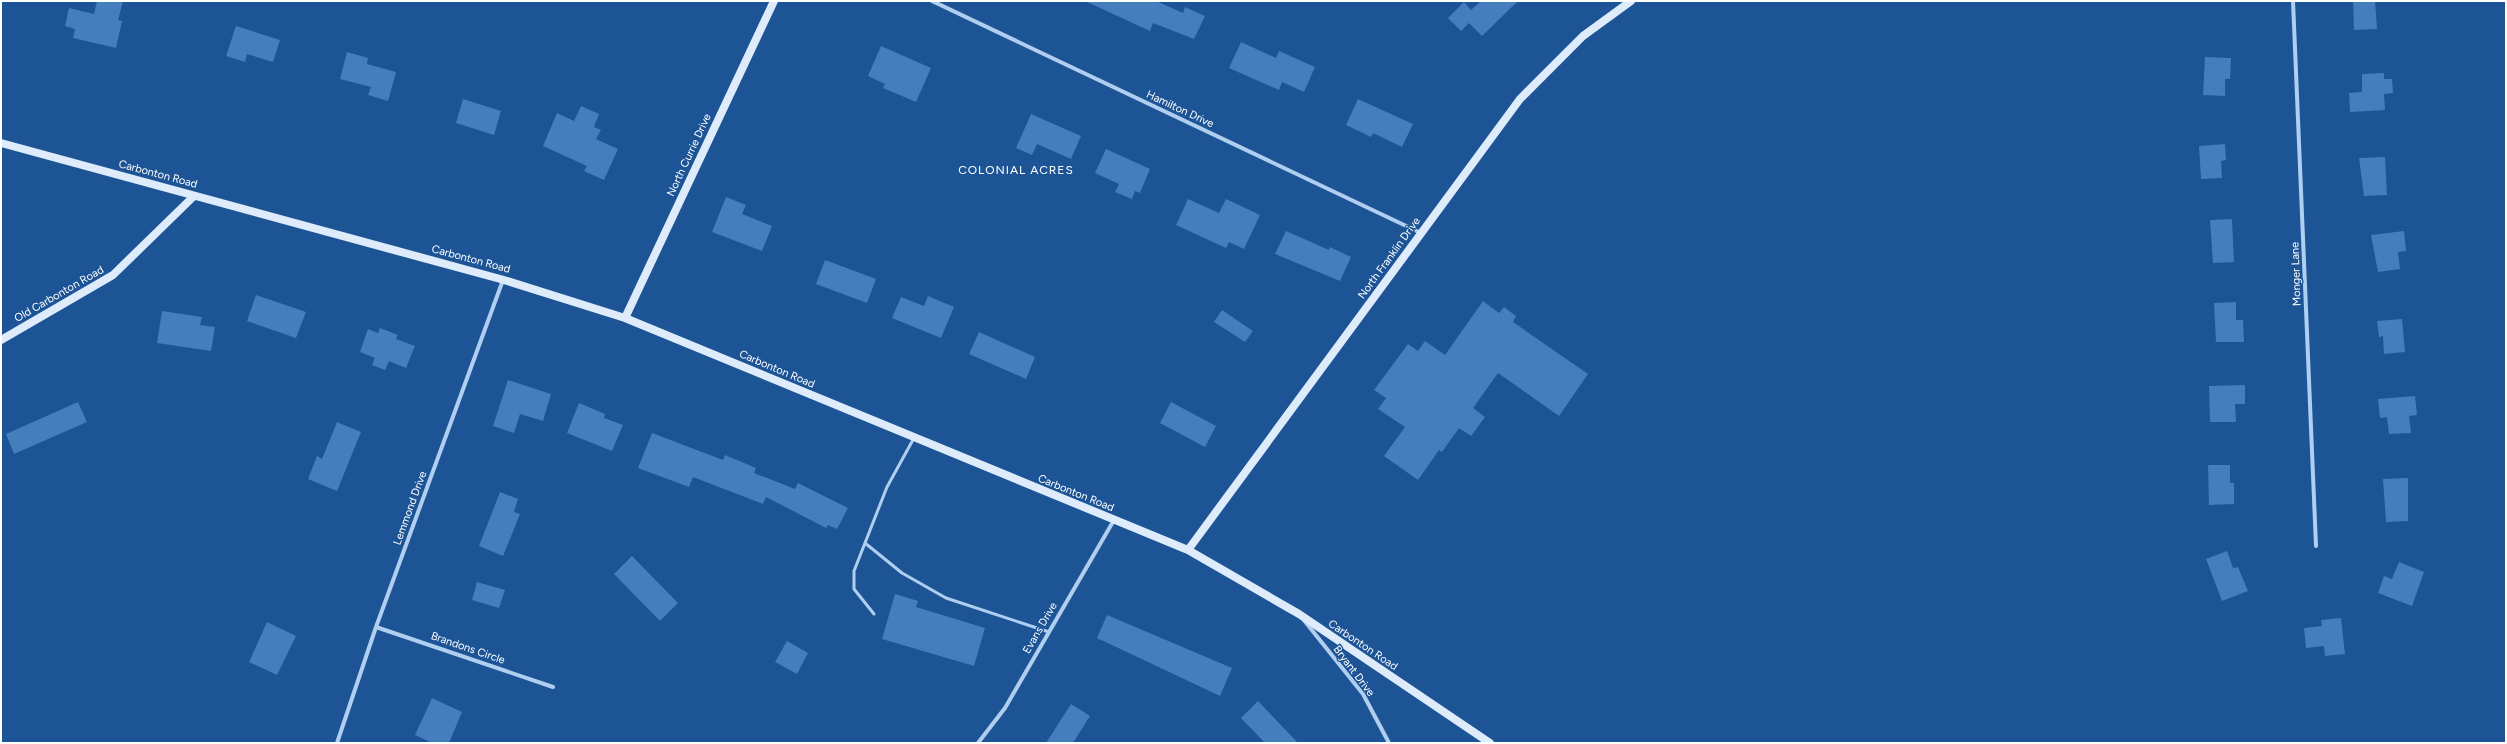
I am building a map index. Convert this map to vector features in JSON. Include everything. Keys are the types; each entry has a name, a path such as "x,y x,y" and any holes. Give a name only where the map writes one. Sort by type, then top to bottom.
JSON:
{"street":[{"name":"North Currie Drive","path":"625,318 774,1"},
{"name":"Hamilton Drive","path":"932,1 1421,233"},
{"name":"North Franklin Drive","path":"1188,550 1520,99 1583,36 1631,1"},
{"name":"Monger Lane","path":"2293,1 2316,546"},
{"name":"Carbonton Road","path":"1,143 504,280 625,318 1188,550 1299,614 1490,743"},
{"name":"Old Carbonton Road","path":"1,340 113,275 194,196"},
{"name":"Lemmond Drive","path":"337,743 376,627 504,280"},
{"name":"Evans Drive","path":"978,743 1005,708 1114,520"},
{"name":"Bryant Drive","path":"1299,614 1363,694 1389,743"},
{"name":"Brandons Circle","path":"376,627 553,687"}],"lane":[{"path":"874,614 854,589 854,571 887,487 914,438"},
{"path":"865,543 902,574 946,598 1049,632"}],"building":[{"path":"97,1 123,1 118,20 122,21 116,48 73,38 75,29 65,26 69,8 94,14"},
{"path":"1085,1 1156,1 1183,13 1185,7 1205,16 1194,39 1153,23 1150,31"},
{"path":"1481,1 1518,1 1482,36 1469,23 1461,31 1448,18 1464,2 1471,10"},
{"path":"2353,1 2375,1 2377,29 2354,30"},
{"path":"236,26 280,40 273,62 247,54 245,62 226,56"},
{"path":"1241,42 1276,58 1279,51 1315,67 1304,92 1282,82 1279,90 1229,68"},
{"path":"881,46 931,68 916,102 883,88 885,84 868,76"},
{"path":"347,52 368,58 367,64 396,72 388,101 368,95 371,87 340,79"},
{"path":"2205,57 2231,58 2230,79 2225,79 2225,96 2203,95"},
{"path":"2384,73 2384,79 2392,79 2393,93 2384,94 2385,110 2350,112 2349,93 2362,92 2362,74"},
{"path":"463,99 501,111 494,135 456,123"},
{"path":"1358,99 1413,124 1402,147 1373,133 1371,137 1346,125"},
{"path":"581,106 599,114 594,127 601,130 596,139 618,149 604,180 584,171 587,166 543,146 557,113 574,121"},
{"path":"1031,114 1081,136 1071,159 1037,144 1032,155 1016,148"},
{"path":"2225,144 2226,160 2221,161 2222,178 2201,179 2199,146"},
{"path":"1106,149 1150,169 1140,193 1135,191 1132,199 1115,192 1119,184 1095,173"},
{"path":"2385,157 2387,195 2364,196 2359,158"},
{"path":"726,197 746,205 742,214 772,226 762,251 712,232"},
{"path":"1188,199 1219,213 1226,199 1260,215 1244,249 1229,242 1226,248 1176,225"},
{"path":"2232,219 2234,262 2213,263 2210,220"},
{"path":"1286,231 1329,250 1330,247 1351,257 1340,281 1275,254"},
{"path":"2404,231 2406,251 2398,252 2400,269 2378,272 2371,235"},
{"path":"825,260 876,279 867,303 816,284"},
{"path":"256,295 306,312 296,338 247,321"},
{"path":"928,296 954,307 941,338 892,318 901,297 924,306"},
{"path":"1483,301 1499,313 1504,307 1516,316 1513,322 1588,374 1559,416 1498,373 1473,408 1485,417 1471,436 1459,428 1442,452 1439,450 1418,480 1384,456 1405,427 1378,409 1386,398 1374,390 1408,344 1418,351 1425,341 1445,355"},
{"path":"2236,302 2236,320 2243,320 2244,342 2216,342 2214,303"},
{"path":"1222,310 1253,331 1245,342 1214,322"},
{"path":"162,311 202,317 200,325 215,327 211,351 157,343"},
{"path":"2402,319 2405,352 2384,354 2383,336 2379,337 2377,321"},
{"path":"380,328 398,335 396,339 415,346 406,368 389,361 385,370 372,365 375,358 360,352 368,329 378,333"},
{"path":"979,332 1035,357 1026,379 969,354"},
{"path":"508,380 551,394 543,421 520,414 514,433 493,426"},
{"path":"2245,385 2245,404 2235,404 2236,422 2210,422 2209,386"},
{"path":"2415,396 2417,415 2409,416 2411,433 2389,434 2387,417 2380,418 2378,399"},
{"path":"78,402 87,422 14,454 6,434"},
{"path":"1171,402 1216,426 1205,447 1160,423"},
{"path":"579,403 605,414 604,418 623,425 612,451 567,433"},
{"path":"337,422 361,432 337,491 308,479 317,456 322,459"},
{"path":"652,433 723,460 725,455 756,468 754,473 795,489 798,483 848,508 837,529 828,525 826,528 766,497 763,504 693,477 689,487 638,468"},
{"path":"2208,465 2230,465 2230,483 2234,483 2234,504 2209,505"},
{"path":"2408,478 2408,521 2386,522 2383,479"},
{"path":"500,492 518,499 514,512 520,514 503,556 479,546"},
{"path":"2227,551 2233,568 2238,567 2248,591 2222,601 2206,559"},
{"path":"632,556 678,603 660,621 614,574"},
{"path":"2399,562 2424,572 2412,606 2378,593 2384,576 2392,579"},
{"path":"477,582 505,590 499,608 472,600"},
{"path":"895,594 918,601 916,607 985,628 974,666 882,639"},
{"path":"1107,615 1232,668 1220,696 1097,638"},
{"path":"2341,618 2345,654 2325,656 2324,646 2306,648 2304,628 2322,626 2321,620"},
{"path":"267,622 296,636 277,675 249,662"},
{"path":"787,641 808,653 797,674 775,662"},
{"path":"432,698 462,712 449,743 432,743 415,735"},
{"path":"1258,701 1298,743 1265,743 1241,718"},
{"path":"1071,704 1090,716 1073,743 1046,743"}],"district":[{"name":"COLONIAL ACRES","path":"1016,170"}]}
